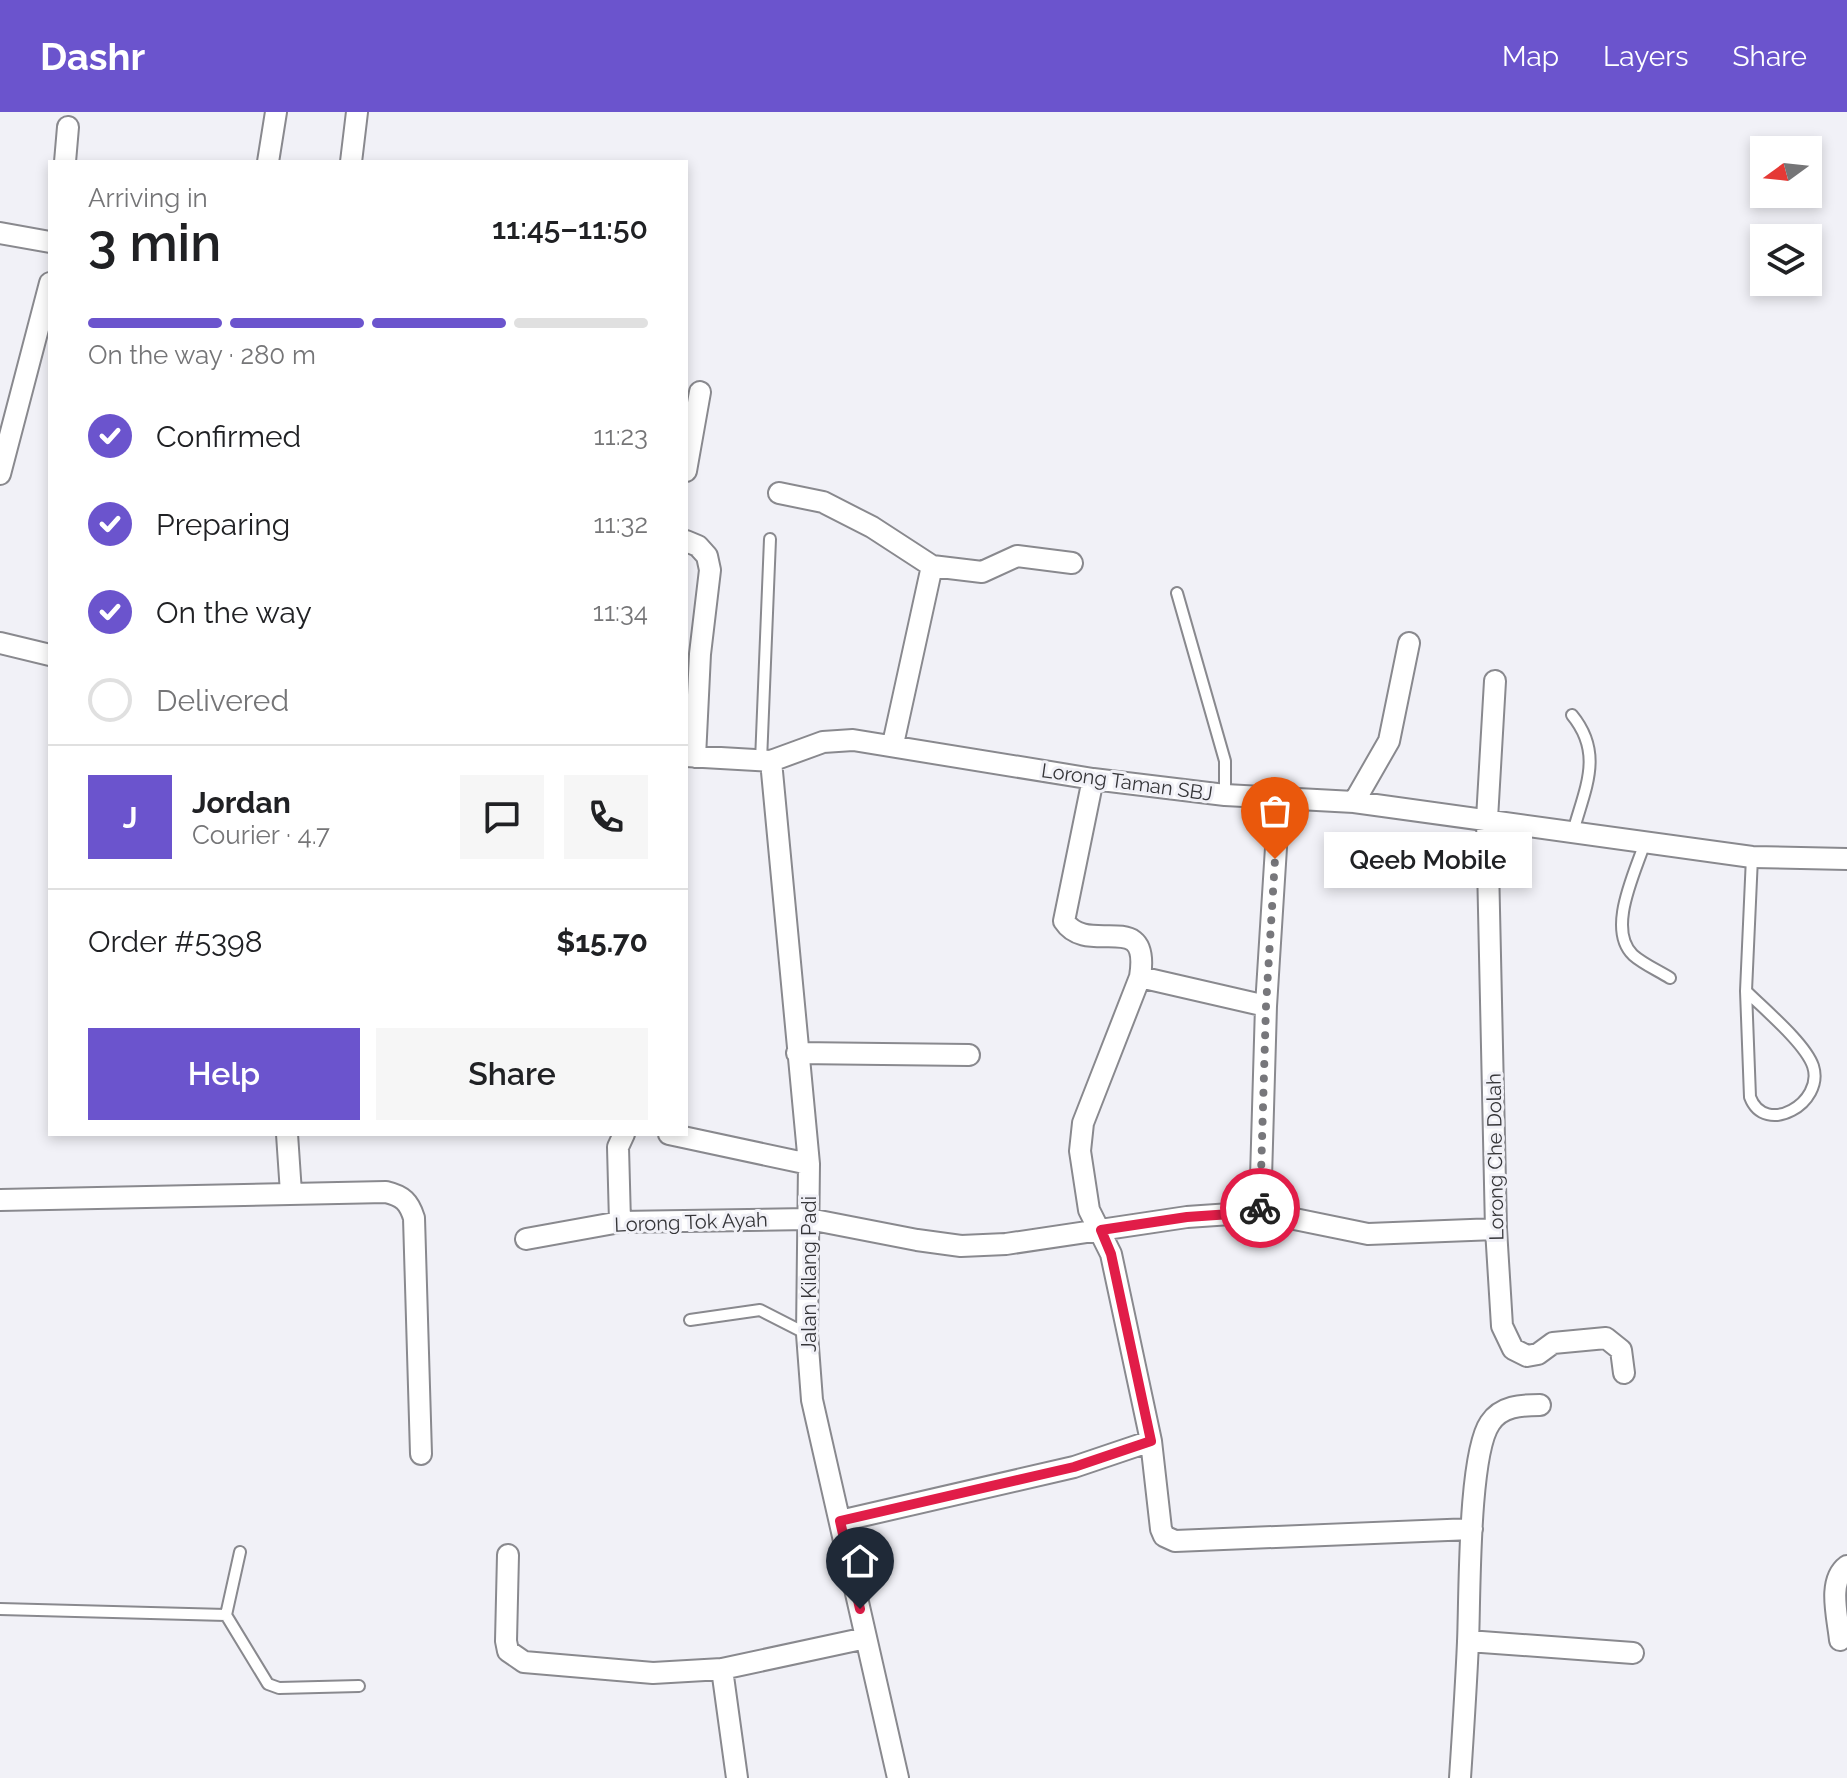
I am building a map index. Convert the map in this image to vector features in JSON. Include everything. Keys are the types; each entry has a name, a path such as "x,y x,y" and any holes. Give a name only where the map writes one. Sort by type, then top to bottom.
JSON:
{"street":[{"path":"268,160 276,112"},
{"path":"351,160 357,112"},
{"path":"65,160 68,127"},
{"path":"0,233 48,242"},
{"path":"0,474 48,291"},
{"path":"688,460 700,392"},
{"path":"779,493 823,502 872,527 932,566 982,572 1017,556 1072,563"},
{"path":"688,542 698,546 707,556 710,570 693,652 691,756 766,761"},
{"path":"893,744 932,566"},
{"path":"0,643 48,655"},
{"path":"1354,802 1389,741 1409,643"},
{"name":"Lorong Che Dolah","path":"1495,681 1487,819 1496,1229 1502,1326 1513,1349 1533,1356 1550,1344 1602,1337 1621,1350 1624,1373"},
{"name":"Lorong Taman SBJ","path":"766,761 823,742 853,740 893,744 1093,779 1225,795 1354,802 1752,857 1847,859"},
{"name":"Jalan Kilang Padi","path":"766,761 809,1164 807,1334 812,1400 898,1778"},
{"path":"1093,779 1064,921 1078,934 1128,938 1137,943 1143,954 1140,977 1083,1123 1080,1151 1083,1186 1089,1210 1111,1254 1151,1441 1164,1536 1175,1541 1472,1529"},
{"path":"1260,1212 1266,1006 1279,800"},
{"path":"1140,977 1266,1006"},
{"path":"797,1053 969,1055"},
{"path":"287,1136 291,1193"},
{"path":"620,1222 618,1147 623,1136"},
{"path":"678,1136 809,1164"},
{"path":"0,1200 291,1193 386,1192 400,1195 410,1205 414,1218 421,1454"},
{"path":"809,1219 961,1246 1006,1244 1187,1217 1260,1212 1368,1234 1496,1229"},
{"name":"Lorong Tok Ayah","path":"526,1239 620,1222 809,1219"},
{"path":"1460,1778 1472,1529 1482,1442 1488,1425 1500,1412 1517,1405 1540,1405"},
{"path":"840,1521 1074,1467 1151,1441"},
{"path":"508,1555 506,1641 515,1658 604,1671 722,1669 866,1638"},
{"path":"1840,1640 1835,1587 1838,1575 1847,1566"},
{"path":"1468,1641 1633,1653"},
{"path":"722,1669 737,1778"}],"lane":[{"path":"766,761 770,539"},
{"path":"1177,593 1225,761 1225,795"},
{"path":"1572,715 1589,741 1591,759 1573,832"},
{"path":"1645,842 1622,918 1623,933 1633,955 1670,978"},
{"path":"1746,991 1805,1052 1813,1066 1814,1082 1810,1095 1787,1114 1763,1114 1754,1108 1750,1097 1746,991 1752,857"},
{"path":"690,1320 760,1310 807,1334"},
{"path":"240,1552 226,1615 268,1684 279,1688 359,1686"},
{"path":"0,1609 226,1615"}],"way so far":[{"path":"1260,1208 1266,1006 1275,859"}],"place":[{"name":"Qeeb Mobile","path":"1275,859"}],"route":[{"path":"860,1609 840,1521 1074,1467 1151,1441 1111,1254 1101,1230 1187,1217 1260,1212 1260,1208"}]}
